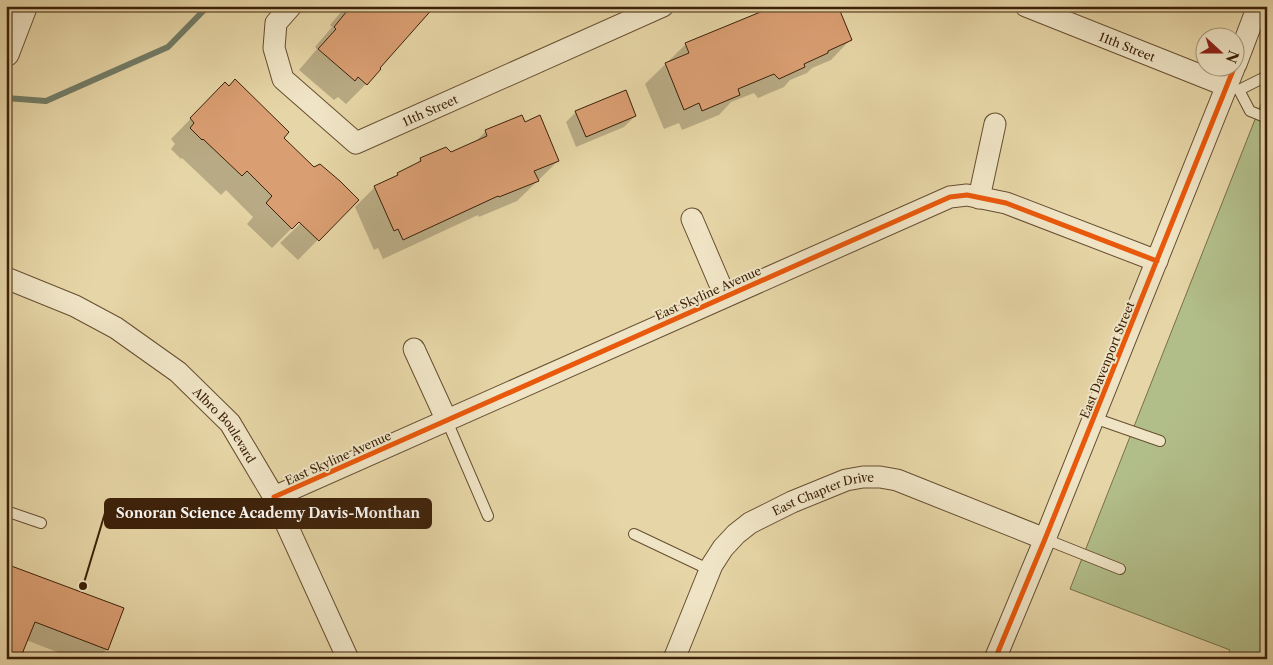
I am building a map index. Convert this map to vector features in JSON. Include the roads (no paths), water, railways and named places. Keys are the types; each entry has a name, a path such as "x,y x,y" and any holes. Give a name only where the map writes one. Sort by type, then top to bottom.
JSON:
{"street":[{"path":"6,53 24,6"},
{"name":"11th Street","path":"290,6 276,23 274,48 283,79 356,143 663,6"},
{"name":"11th Street","path":"1026,6 1196,64"},
{"name":"East Davenport Street","path":"1246,42 1258,6"},
{"name":"East Davenport Street","path":"996,659 1157,261 1234,78"},
{"path":"979,198 995,124"},
{"name":"East Skyline Avenue","path":"274,497 950,197 967,195 1006,203 1157,261"},
{"name":"East Skyline Avenue","path":"692,219 725,296"},
{"name":"Albro Boulevard","path":"6,278 75,306 116,328 178,372 230,423 274,497 348,659"},
{"path":"414,349 447,421"},
{"name":"East Chapter Drive","path":"674,659 710,570 723,548 736,534 750,523 792,502 846,480 880,477 905,482 1045,539"}],"lane":[{"path":"1234,78 1250,111 1267,118"},
{"path":"1246,78 1267,81"},
{"path":"1094,418 1160,440"},
{"path":"447,421 488,516"},
{"path":"6,511 41,523"},
{"path":"634,534 710,570"},
{"path":"1045,539 1120,568"}],"waterway":[{"path":"6,98 46,101 168,47 208,6"}],"place":[{"name":"Sonoran Science Academy Davis-Monthan","path":"83,586"}]}
